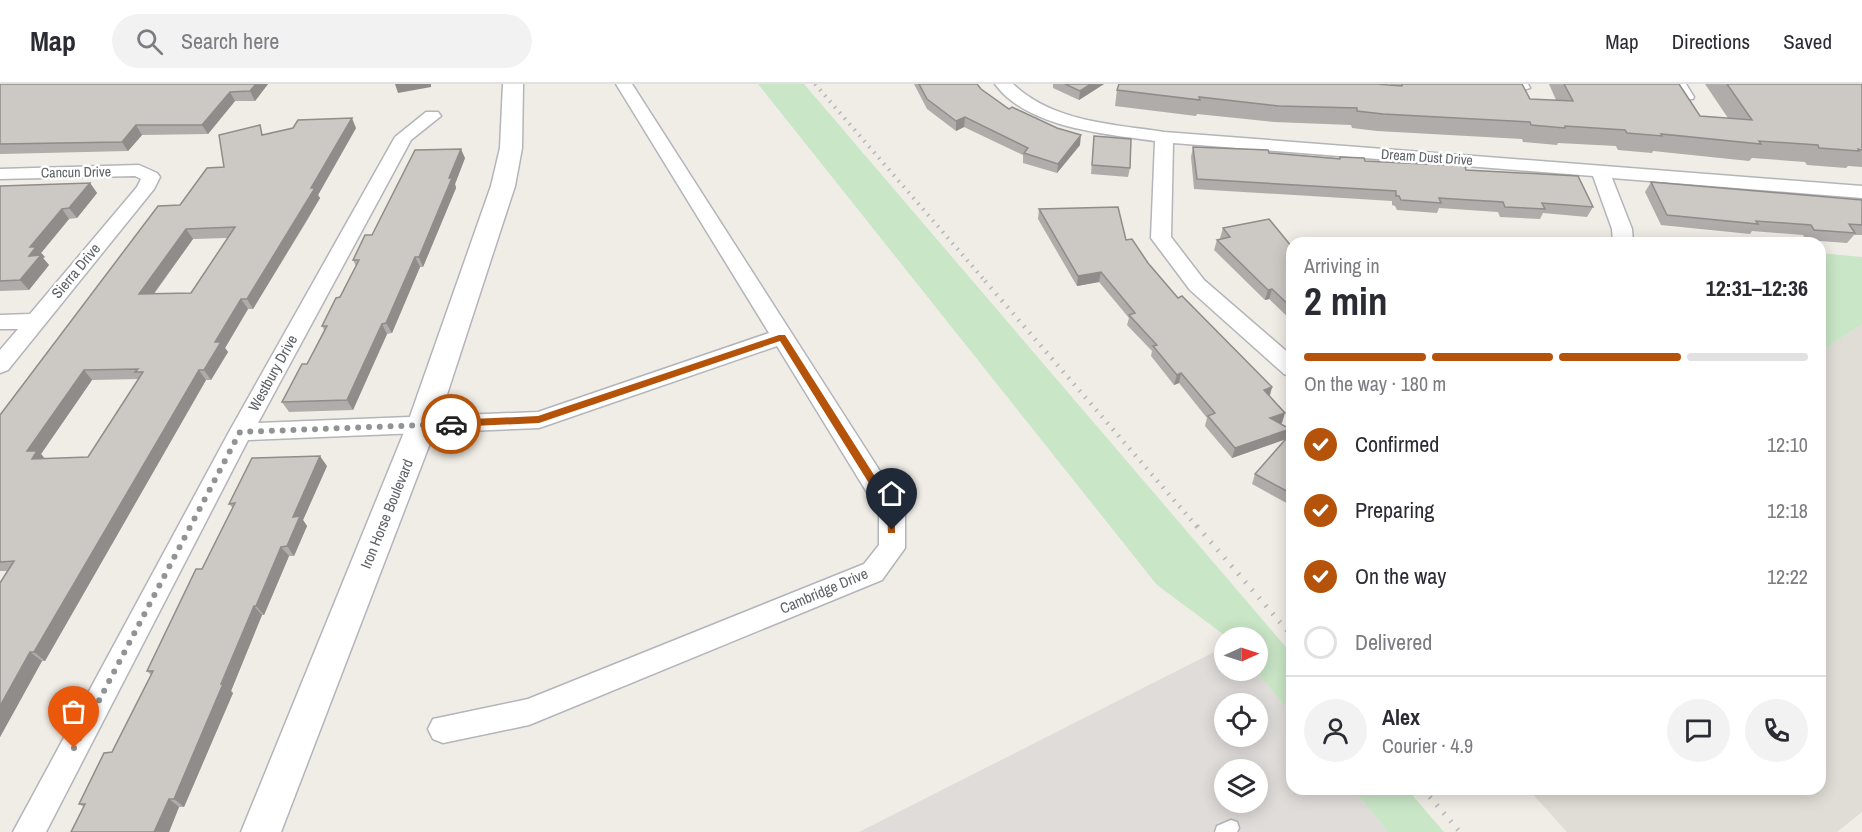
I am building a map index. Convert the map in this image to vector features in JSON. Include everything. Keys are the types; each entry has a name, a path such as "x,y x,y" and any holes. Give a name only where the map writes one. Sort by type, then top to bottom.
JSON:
{"street":[{"name":"Iron Horse Boulevard","path":"261,832 422,425 503,186 511,148 513,84"},
{"name":"Cambridge Drive","path":"442,729 529,712 873,572 892,548 892,511 624,84"},
{"name":"Dream Dust Drive","path":"1003,84 1009,91 1047,114 1091,125 1164,137 1862,192"},
{"name":"Westbury Drive","path":"29,832 240,432 404,137 432,116"},
{"path":"1164,137 1161,238 1197,285 1286,364"},
{"name":"Cancun Drive","path":"0,174 139,170 151,177"},
{"path":"1600,171 1622,229 1623,237"},
{"name":"Sierra Drive","path":"0,365 145,189 151,177"},
{"path":"0,322 35,321"},
{"path":"240,432 539,420 782,337"}],"lane":[{"path":"1682,84 1690,97"}],"shaded area":[{"path":"1862,324 1862,812 1837,832 1567,832 1533,795 1826,795 1826,348"},
{"path":"1214,652 1214,681 1264,681 1286,708 1286,795 1358,795 1388,832 859,832"}],"green space":[{"path":"758,84 804,84 1286,647 1286,708 1264,681 1268,681 1268,627 1214,627 1157,585"},
{"path":"1826,254 1862,257 1862,324 1826,348"},
{"path":"1358,795 1412,795 1444,832 1388,832"}],"building":[{"path":"0,84 256,84 250,91 230,92 202,125 136,125 122,142 0,144"},
{"path":"919,84 977,84 1009,109 1012,107 1057,128 1081,135 1058,164 1024,153 1028,148 965,117 956,121 927,99"},
{"path":"1065,84 1091,84 1080,91"},
{"path":"1119,84 1376,84 1402,86 1402,84 1522,84 1530,99 1573,101 1564,84 1679,84 1700,116 1752,120 1727,84 1862,84 1862,150 1759,141 1761,144 1661,134 1662,136 1627,133 1625,130 1565,126 1565,128 1531,125 1530,122 1383,114 1357,111 1357,108 1279,106 1199,97 1200,100 1117,90"},
{"path":"352,118 311,188 315,188 247,299 241,299 215,342 221,342 204,370 199,370 0,706 0,583 14,561 0,562 0,415 158,206 180,205 207,168 224,167 219,135 260,125 262,135 293,128 298,120","holes":["235,227 191,293 139,294 186,229","138,369 135,372 143,372 88,457 32,459 37,451 27,451 84,370"]},
{"path":"1094,136 1131,139 1130,168 1092,165"},
{"path":"1193,147 1268,150 1269,153 1340,159 1340,157 1364,158 1365,161 1465,166 1466,170 1578,176 1593,207 1542,203 1545,209 1505,207 1503,202 1439,198 1441,203 1401,200 1399,196 1396,196 1396,191 1197,179"},
{"path":"461,149 449,178 452,178 419,257 415,257 386,323 382,324 347,400 282,402 302,364 307,364 327,326 322,326 359,260 353,260 365,235 372,235 415,150"},
{"path":"1651,182 1862,200 1862,225 1849,224 1855,233 1814,230 1811,225 1756,221 1758,224 1667,215"},
{"path":"90,183 69,208 62,209 30,247 36,247 29,256 41,255 20,280 0,281 0,186"},
{"path":"1118,207 1126,240 1132,239 1148,263 1178,298 1182,296 1272,387 1264,390 1285,413 1270,418 1286,427 1286,430 1235,448 1208,416 1215,413 1181,373 1177,375 1153,346 1157,345 1129,315 1135,313 1101,272 1078,276 1039,209"},
{"path":"1269,219 1286,240 1286,302 1272,289 1268,290 1217,240 1230,237 1223,228"},
{"path":"1286,439 1286,491 1255,474"},
{"path":"320,456 293,517 300,516 287,546 281,547 174,799 169,799 154,832 71,832 85,804 79,804 104,753 112,752 153,671 147,671 196,569 202,569 235,503 229,504 252,458"}],"railway":[{"path":"815,84 986,282"},
{"path":"985,281 1198,528"},
{"path":"1197,526 1286,629"},
{"path":"1428,795 1460,832"}],"way so far":[{"path":"74,748 240,432 451,424"}],"route":[{"path":"451,424 539,420 782,337 892,511 892,530"}]}
